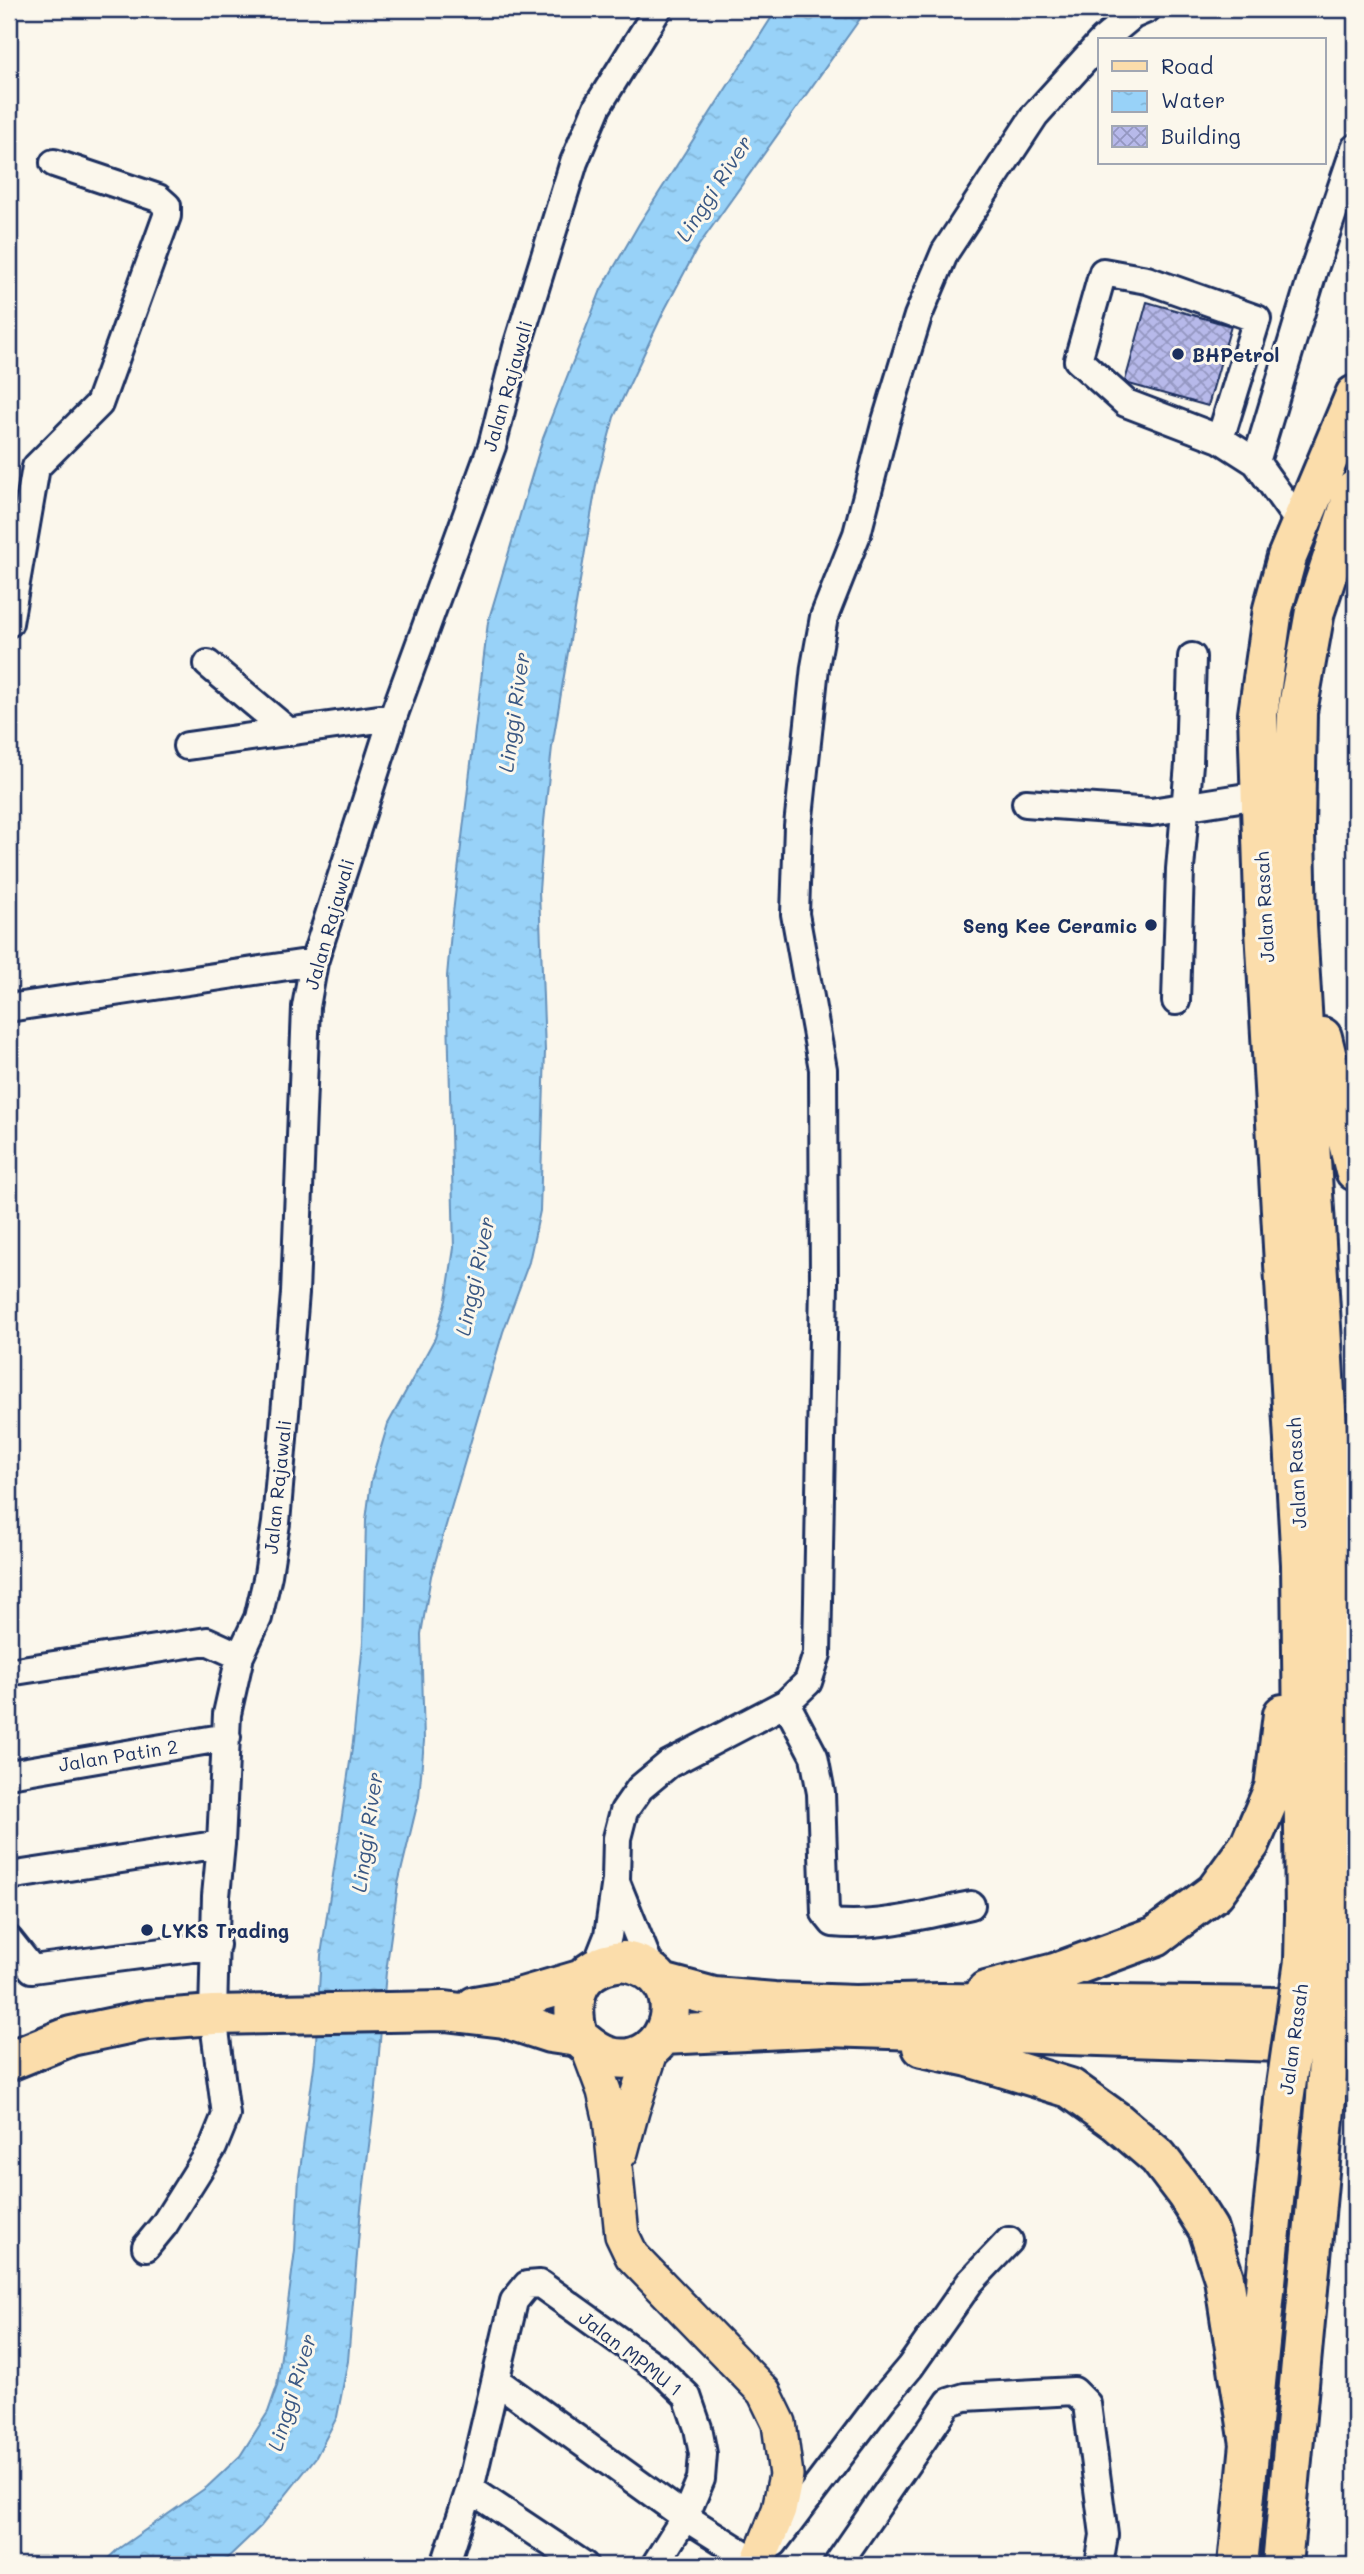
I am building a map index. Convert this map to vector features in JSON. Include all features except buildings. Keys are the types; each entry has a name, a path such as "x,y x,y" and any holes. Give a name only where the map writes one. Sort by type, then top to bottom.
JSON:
{"highway":[{"name":"Jalan Rasah","path":"1282,2565 1326,2098 1320,1915 1259,794 1258,714 1273,609 1287,557 1355,395"},
{"name":"Jalan Rasah","path":"1238,2565 1284,2100 1304,1961 1320,1915 1335,1560 1297,926 1297,712 1315,611 1355,490"},
{"path":"1297,926 1338,1110 1355,1171"},
{"path":"940,2003 1055,1973 1156,1936 1215,1892 1250,1844 1274,1788 1301,1564"},
{"path":"1320,1915 1355,1846"},
{"path":"445,2011 515,1999 589,1974 609,1962 624,1961 639,1964 657,1977 714,1997 774,2002 855,2005 940,2003 1355,2008"},
{"path":"582,2040 573,2005 576,1991 589,1974"},
{"path":"657,1977 668,1995 670,2009 669,2023 658,2041"},
{"path":"9,2061 71,2036 147,2020 228,2014 399,2011 445,2011 504,2018 582,2040 597,2052 611,2057 633,2056 658,2041 827,2027 1355,2042"},
{"path":"827,2027 969,2057 1070,2088 1116,2121 1158,2157 1208,2229 1220,2266 1250,2444"}],"main road":[{"path":"582,2040 604,2091 616,2168 622,2235 632,2256 764,2392 779,2423 786,2475 779,2510 759,2565"},
{"path":"616,2168 632,2110 658,2041"}],"street":[{"name":"Jalan Rajawali","path":"146,2247 164,2225 213,2147 226,2115 228,2014 216,1945 216,1896 227,1714 240,1656 258,1618 276,1523 295,1293 306,1007 314,962 393,717 492,446 517,347 574,162 597,107 658,9"},
{"path":"1107,38 1133,15 1147,9"},
{"path":"589,1974 608,1936 616,1880 617,1838 624,1811 640,1788 669,1764 786,1703 808,1682 817,1654 824,1283 823,1069 795,914 797,826 815,667 824,617 857,534 918,316 945,252 1035,115 1098,46"},
{"path":"1256,462 1314,269 1355,148"},
{"path":"9,623 36,467 99,404 167,216 167,206 158,198 54,163"},
{"path":"1220,439 1257,319 1147,280 1103,272 1079,360 1126,403 1220,439 1256,462 1301,525"},
{"path":"1176,1001 1180,869 1187,807 1192,657"},
{"path":"208,664 289,732"},
{"path":"187,746 393,717"},
{"path":"1026,803 1151,812 1259,794"},
{"path":"9,1005 15,1007 314,962"},
{"path":"9,1672 207,1641 240,1656"},
{"path":"786,1703 814,1756 821,1793 825,1913 833,1923 849,1924 902,1918 971,1905"},
{"name":"Jalan Patin 2","path":"9,1774 227,1737"},
{"path":"9,1876 221,1844"},
{"path":"616,1880 657,1977"},
{"path":"9,1940 32,1969 216,1945"},
{"path":"445,2565 470,2489 497,2381 685,2517 759,2565 910,2367 970,2282 1009,2241"},
{"name":"Jalan MPMU 1","path":"497,2381 514,2301 527,2285 540,2284 660,2370 687,2396 703,2454 701,2479 685,2517 655,2565"},
{"path":"837,2565 948,2402 965,2397 1074,2391 1087,2404 1104,2535 1099,2565"},
{"path":"470,2489 584,2565"}],"water":[{"name":"Linggi River","path":"777,9 867,9 699,245 664,311 614,417 597,480 552,747 544,822 539,891 545,1051 540,1211 529,1262 503,1332 431,1576 421,1634 424,1741 419,1797 398,1884 386,1972 348,2361 337,2417 316,2457 261,2526 220,2565 101,2565 118,2549 207,2487 240,2456 268,2412 277,2386 295,2250 299,2177 315,2059 321,1955 353,1742 363,1642 366,1520 371,1481 388,1424 435,1338 446,1300 454,1248 447,976 488,622 543,438 601,290 639,224"}],"place":[{"name":"BHPetrol","path":"1178,354"},
{"name":"Seng Kee Ceramic","path":"1151,925"},
{"name":"LYKS Trading","path":"147,1930"}]}
